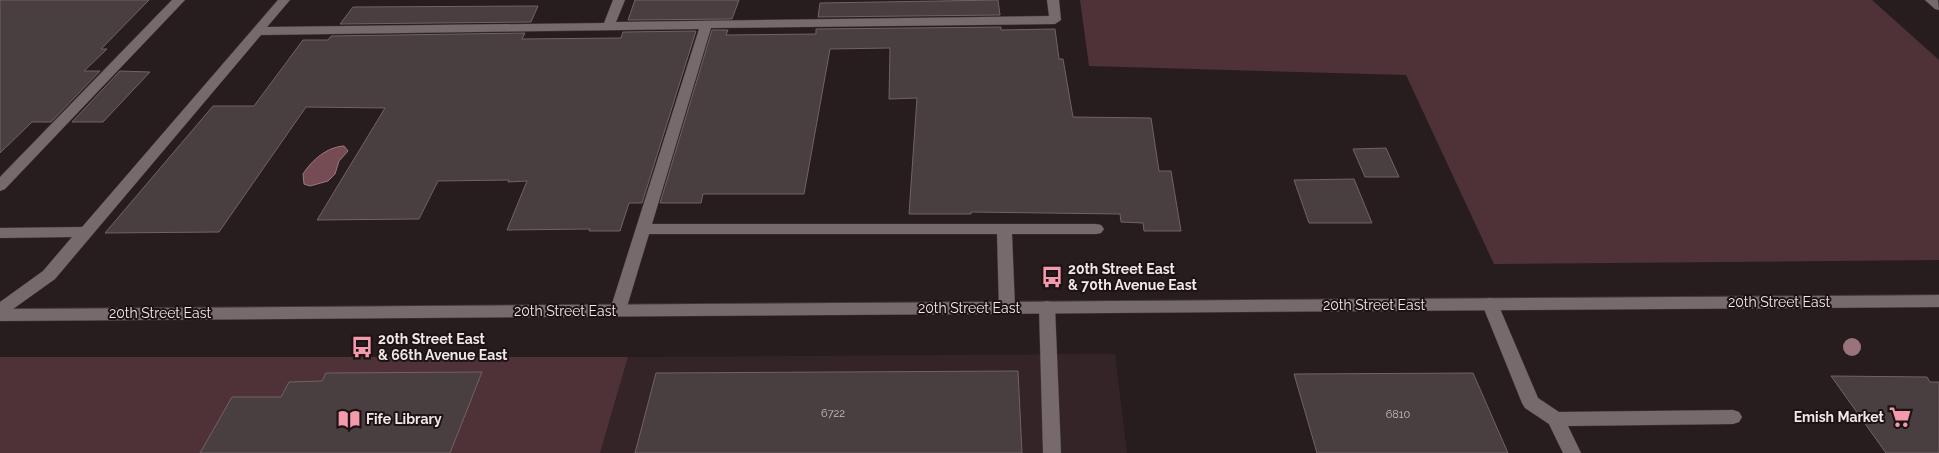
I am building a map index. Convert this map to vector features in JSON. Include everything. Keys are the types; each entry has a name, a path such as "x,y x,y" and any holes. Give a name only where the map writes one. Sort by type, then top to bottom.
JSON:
{"main road":[{"path":"0,186 178,0"},
{"path":"0,310 49,275 284,0"},
{"path":"609,26 619,0"},
{"path":"257,31 1055,20 1053,0"},
{"path":"1931,0 1939,6"},
{"path":"618,310 706,25"},
{"path":"642,229 1096,229"},
{"path":"1004,229 1007,308"},
{"path":"0,232 85,232"},
{"name":"20th Street East","path":"0,314 1939,302"},
{"path":"1490,304 1531,404 1556,419 1733,417"},
{"path":"1047,307 1052,453"},
{"path":"1556,419 1572,453"}],"shaded area":[{"path":"1080,0 1872,0 1939,60 1939,260 1494,264 1406,75 1089,66"},
{"path":"344,146 348,151 339,161 335,174 328,181 310,186 304,184 303,174 315,159 332,149"},
{"path":"1115,354 1127,453 600,453 628,357"},
{"path":"0,357 628,357 600,453 0,453"}],"building":[{"path":"0,0 149,0 101,49 107,49 84,71 100,71 51,122 32,122 0,153"},
{"path":"635,0 739,0 732,19 628,20"},
{"path":"998,0 1000,15 818,17 820,3"},
{"path":"538,6 531,22 340,24 353,7"},
{"path":"1001,27 1001,30 1055,29 1059,59 1063,59 1073,117 1151,118 1159,171 1171,171 1181,231 1144,231 1143,223 1121,222 1120,214 971,212 971,214 909,214 917,98 889,99 890,48 830,49 804,194 703,194 701,203 660,203 712,30 728,30 726,35 816,34 816,29"},
{"path":"696,31 642,203 629,203 620,231 589,231 590,229 507,230 527,181 508,182 509,180 438,181 419,219 317,220 385,108 306,107 219,232 105,233 213,106 254,106 303,40 328,40 331,36 525,33 522,39 621,38 623,32"},
{"path":"120,71 150,72 103,122 72,122"},
{"path":"1386,148 1399,177 1365,177 1353,149"},
{"path":"1354,179 1372,223 1309,223 1294,180"},
{"path":"1018,371 1022,453 635,453 656,373"},
{"path":"482,372 450,453 200,453 232,397 281,397 289,382 322,381 326,373"},
{"path":"1473,373 1508,453 1317,453 1294,374"},
{"name":"Emish Market","path":"1831,376 1927,377 1930,382 1939,382 1939,453 1886,453"}],"place":[{"name":"20th Street East & 70th Avenue East","path":"1052,277"},
{"name":"20th Street East & 66th Avenue East","path":"362,347"},
{"name":"Emish Market","path":"1900,417"},
{"name":"Fife Library","path":"349,419"}]}
